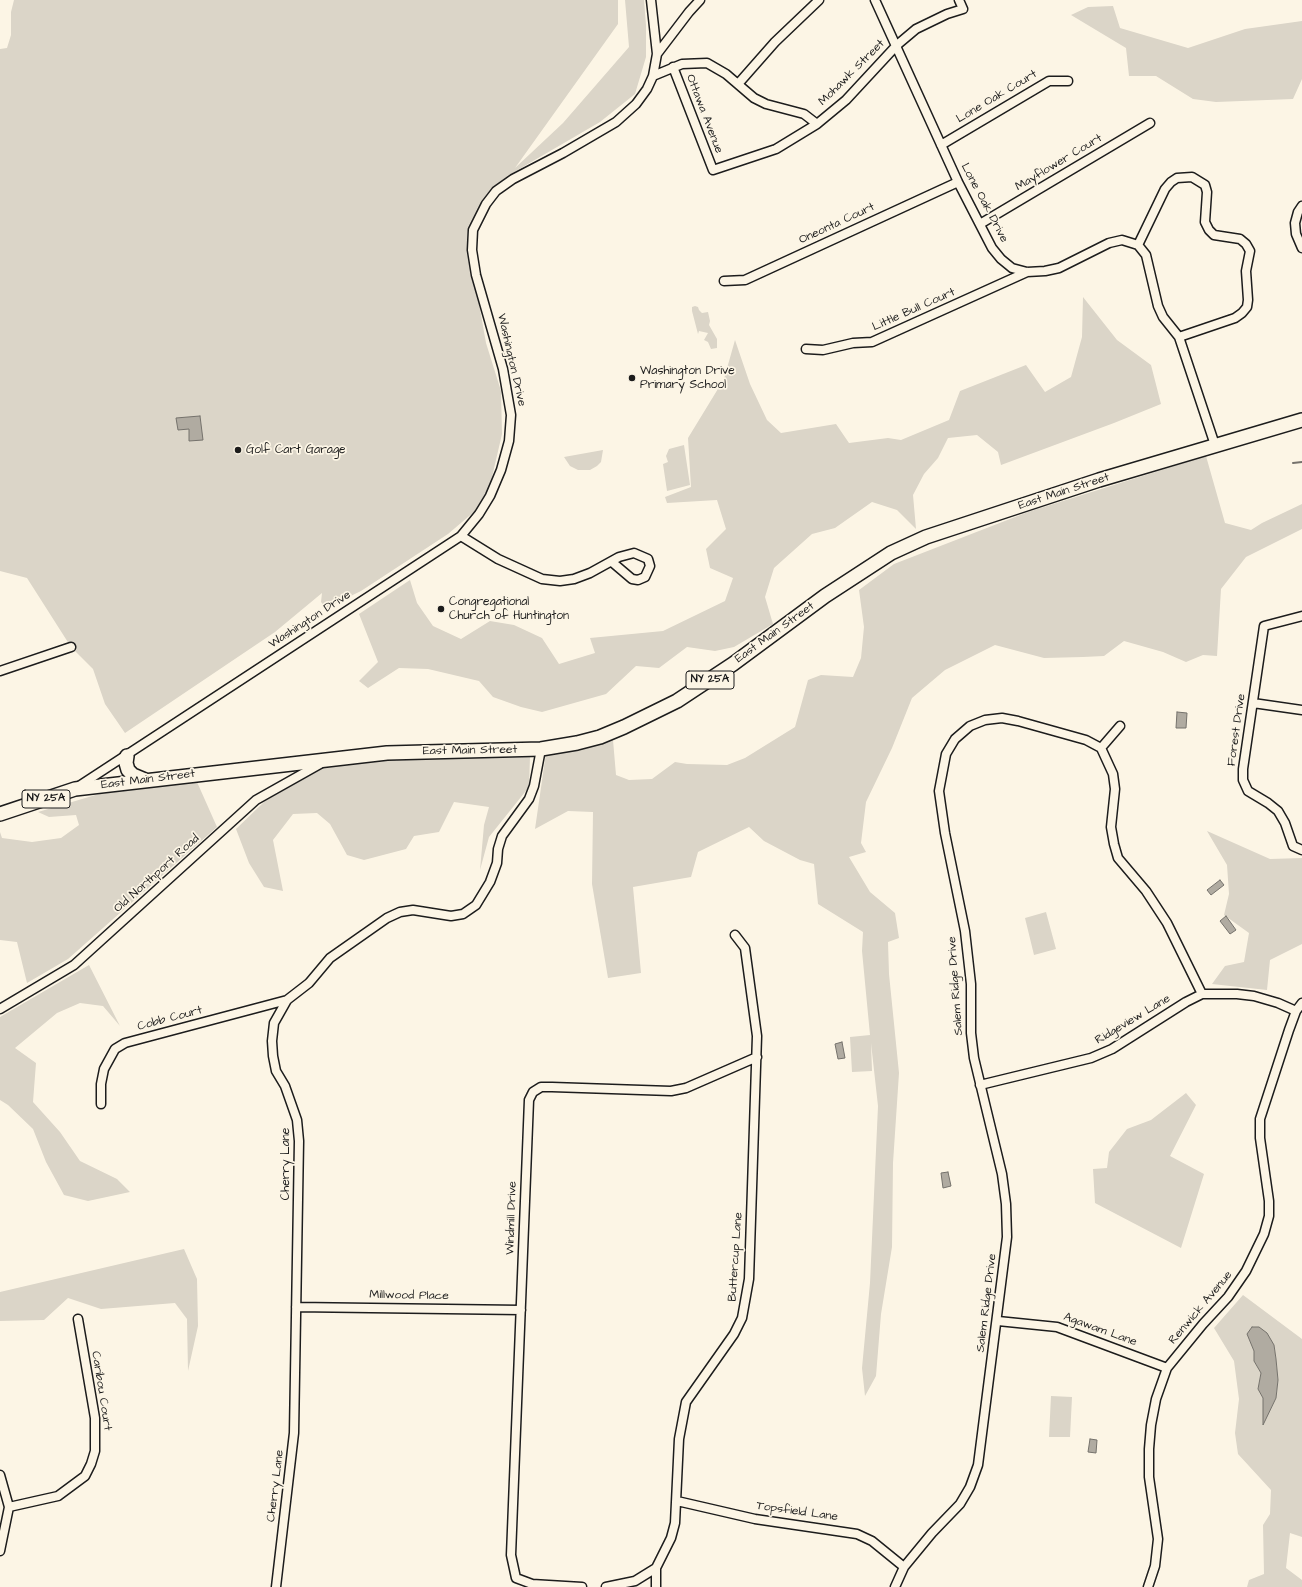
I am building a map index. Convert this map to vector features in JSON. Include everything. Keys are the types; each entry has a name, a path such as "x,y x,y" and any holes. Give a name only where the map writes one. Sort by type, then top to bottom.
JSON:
{"main road":[{"name":"East Main Street","path":"0,814 75,789 145,780 387,752 541,749 577,743 600,737 630,725 677,701 721,672 824,596 891,553 926,537 1099,480 1302,420"},
{"path":"127,756 126,763 128,770 133,775 145,780"}],"street":[{"name":"Washington Drive","path":"75,789 461,536 479,514 490,496 502,470 508,441 511,415 503,369 476,275 472,250 473,230 475,224 486,204 496,191 513,179 563,153 616,122 636,104 647,89 653,76 657,54 651,0"},
{"path":"657,54 700,0"},
{"path":"738,84 775,42 819,0"},
{"name":"Lone Oak Drive","path":"875,0 958,182 992,248 1001,260 1012,268 1027,272 1045,271 1059,268 1109,243 1122,240 1138,245"},
{"name":"Mohawk Street","path":"713,170 776,149 817,124 846,100 896,45 923,26 947,14 963,9 958,0"},
{"path":"653,76 673,67 694,62 707,64 726,74 754,98 766,104 804,114 817,124"},
{"name":"Ottawa Avenue","path":"673,67 713,170"},
{"name":"Lone Oak Court","path":"941,145 1049,81 1068,81"},
{"name":"Mayflower Court","path":"980,224 1150,123"},
{"path":"1179,337 1235,318 1247,307 1248,300 1246,271 1250,251 1246,244 1240,239 1214,235 1209,230 1205,222 1207,192 1205,185 1192,177 1177,178 1165,189 1138,245 1146,255 1158,306 1163,317 1179,337 1215,445"},
{"name":"Oneonta Court","path":"724,281 745,280 958,182"},
{"path":"1302,206 1298,212 1295,224 1296,234 1302,248"},
{"name":"Little Bull Court","path":"806,349 823,350 853,342 872,342 1027,272"},
{"path":"461,536 498,559 542,579 560,581 574,580 612,562"},
{"name":"Forest Drive","path":"1302,616 1264,626 1243,769 1243,780 1248,791 1278,811 1285,823 1293,846 1302,850"},
{"path":"0,671 71,647"},
{"path":"1253,703 1302,710"},
{"name":"Salem Ridge Drive","path":"895,1587 904,1567 932,1533 960,1504 970,1487 978,1466 998,1321 1007,1237 1006,1204 1002,1174 980,1085 971,1033 971,984 965,931 941,809 940,791 946,754 956,739 970,726 984,720 1002,718 1086,740 1101,748"},
{"path":"1120,726 1101,748 1113,774 1115,788 1111,827 1118,858 1146,891 1167,923 1202,994"},
{"name":"Cherry Lane","path":"276,1587 294,1433 299,1141 297,1120 292,1103 276,1071 272,1040 274,1023 288,1000 309,982 340,950 387,918 400,912 413,910 451,916 463,914 476,905 490,882 497,863 498,849 502,836 529,799 534,786 541,749"},
{"name":"Old Northport Road","path":"0,1009 74,965 256,800 301,773 330,758"},
{"name":"Buttercup Lane","path":"656,1587 656,1568 671,1538 675,1522 679,1438 686,1402 734,1334 742,1318 749,1279 757,1036 752,988 745,948 734,936"},
{"name":"Ridgeview Lane","path":"980,1085 1091,1058 1112,1049 1186,1002 1202,994 1237,994 1254,996 1278,1003 1296,1011"},
{"name":"Cobb Court","path":"101,1104 101,1084 104,1069 115,1049 125,1043 288,1000"},
{"name":"Renwick Avenue","path":"1148,1587 1155,1566 1158,1539 1150,1477 1149,1449 1151,1425 1156,1399 1168,1368 1203,1324 1228,1298 1246,1271 1264,1234 1269,1216 1269,1201 1260,1138 1260,1119 1266,1097 1296,1011 1302,1003"},
{"name":"Windmill Drive","path":"582,1587 532,1584 516,1578 511,1556 528,1100 533,1092 541,1087 671,1091 686,1088 757,1057"},
{"name":"Millwood Place","path":"296,1307 521,1310"},
{"name":"Caribou Court","path":"9,1507 58,1496 85,1476 91,1464 96,1444 95,1418 78,1319"},
{"name":"Agawam Lane","path":"998,1321 1057,1327 1168,1368"},
{"path":"0,1475 9,1507 0,1551"},
{"name":"Topsfield Lane","path":"677,1501 755,1519 857,1534 872,1541 904,1567"},
{"path":"606,1587 634,1581 656,1568"}],"shaded area":[{"path":"14,0 618,0 618,24 515,168 563,123 629,47 625,0 644,0 646,57 635,94 600,122 509,175 470,230 470,253 486,343 501,391 502,434 489,490 475,511 448,534 361,591 326,608 321,602 322,593 275,632 125,733 105,704 93,669 71,647 27,578 0,571 0,49 7,48 11,35 11,12"},
{"path":"1113,6 1120,28 1188,48 1245,29 1302,21 1302,79 1293,99 1216,102 1193,99 1156,76 1129,76 1126,48 1071,15 1088,7"},
{"path":"1083,297 1117,340 1151,365 1161,404 1001,465 998,452 977,435 948,438 938,458 924,474 913,495 916,529 897,510 872,502 835,528 812,534 774,568 765,597 773,624 734,647 715,651 687,647 659,668 636,666 606,694 542,712 521,707 493,697 479,681 428,669 399,668 368,688 359,681 378,662 359,614 410,580 417,603 433,626 461,639 490,621 514,625 542,638 559,664 595,653 590,638 663,631 725,601 733,578 710,568 706,549 726,529 717,500 667,503 665,497 691,487 688,438 724,379 735,340 750,384 767,420 781,433 836,424 849,443 888,438 901,440 949,420 960,391 1026,365 1045,392 1071,377 1082,337"},
{"path":"692,307 698,307 702,313 708,312 710,321 709,325 717,339 717,348 711,349 708,342 704,340 708,333 699,331 698,334 692,311"},
{"path":"200,416 203,440 189,441 189,429 178,430 176,418"},
{"path":"684,445 690,485 667,491 663,464 668,462 666,456 669,449"},
{"path":"603,450 601,462 590,470 578,470 570,466 564,457"},
{"path":"1206,456 1225,523 1251,530 1262,523 1302,504 1302,529 1246,557 1221,589 1217,656 1203,655 1186,662 1163,652 1124,641 1104,656 1044,658 995,645 945,670 912,698 892,748 866,802 861,843 866,852 849,857 870,892 895,913 899,938 888,942 889,974 899,1073 893,1163 892,1247 881,1314 876,1376 865,1396 862,1368 870,1283 878,1106 871,1043 872,1071 852,1072 850,1037 870,1035 862,951 863,932 818,904 814,864 800,860 764,841 749,827 698,852 691,877 633,887 641,973 608,978 592,884 593,812 568,811 535,829 546,753 613,740 616,775 629,780 652,779 675,762 687,764 727,765 745,758 795,727 808,680 821,675 853,677 861,658 864,627 859,590 894,564 1028,512"},
{"path":"1177,712 1187,713 1186,728 1176,728"},
{"path":"530,757 529,787 489,837 480,870 484,825 489,807 454,802 439,832 414,836 406,849 364,860 347,855 330,824 317,813 293,814 273,840 283,891 264,887 249,863 236,829 265,801 331,763 397,759"},
{"path":"197,782 217,827 68,959 27,983 17,942 0,940 0,832 2,838 32,842 61,838 79,825 76,815 49,817 38,812 99,794"},
{"path":"1207,831 1270,859 1302,858 1302,944 1270,960 1267,990 1212,984 1225,966 1244,962 1249,933 1224,915 1229,894 1227,865"},
{"path":"1220,880 1224,885 1211,895 1207,890"},
{"path":"1046,912 1056,949 1034,955 1025,918"},
{"path":"1226,916 1236,930 1230,934 1220,921"},
{"path":"89,965 120,1026 103,1006 80,1003 57,1013 15,1048 36,1063 33,1102 60,1132 80,1161 117,1179 130,1192 88,1201 64,1195 46,1162 33,1129 8,1105 0,1100 0,1017"},
{"path":"842,1042 845,1058 838,1059 835,1044"},
{"path":"1186,1093 1196,1105 1170,1156 1204,1174 1181,1248 1095,1203 1093,1169 1107,1168 1109,1152 1127,1129 1151,1120"},
{"path":"948,1172 951,1186 943,1188 941,1173"},
{"path":"184,1249 197,1279 198,1326 188,1371 187,1319 175,1303 101,1309 68,1298 44,1320 0,1321 0,1292"},
{"path":"1243,1295 1302,1339 1302,1537 1290,1533 1286,1568 1302,1580 1302,1587 1247,1587 1249,1580 1264,1574 1263,1525 1270,1514 1271,1490 1238,1454 1235,1433 1239,1399 1234,1361 1214,1328","holes":["1248,1334 1274,1345 1278,1380 1276,1398 1263,1424 1263,1398 1258,1389 1261,1373 1254,1361 1254,1351"]},
{"path":"1252,1327 1259,1327 1267,1333 1274,1345 1276,1359 1278,1380 1276,1398 1263,1425 1263,1398 1258,1389 1261,1373 1254,1361 1254,1351 1247,1334"},
{"path":"1051,1396 1072,1397 1070,1437 1049,1437"},
{"path":"1090,1439 1097,1440 1096,1453 1088,1452"}],"waterway":[{"path":"1293,463 1302,462"}],"place":[{"name":"Washington Drive Primary School","path":"632,378"},
{"name":"Golf Cart Garage","path":"238,450"},
{"name":"Congregational Church of Huntington","path":"441,609"}]}
